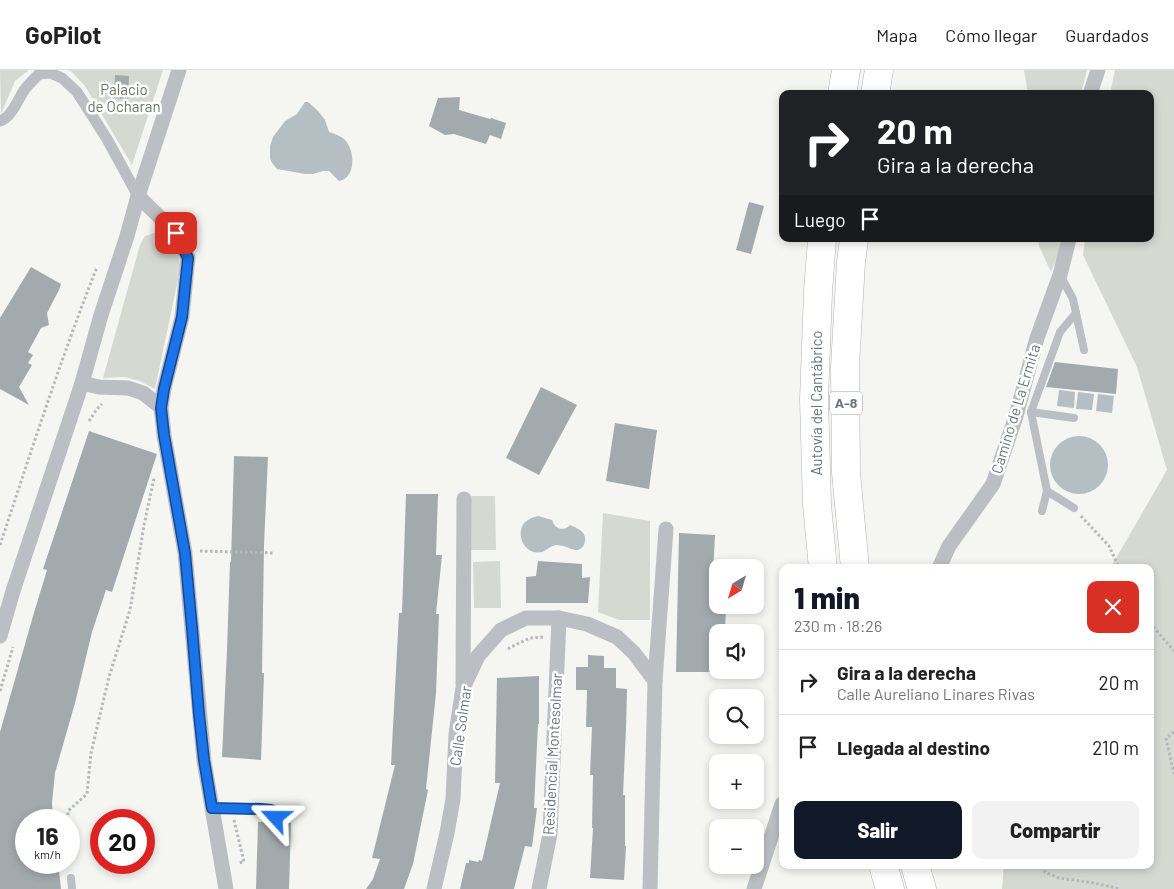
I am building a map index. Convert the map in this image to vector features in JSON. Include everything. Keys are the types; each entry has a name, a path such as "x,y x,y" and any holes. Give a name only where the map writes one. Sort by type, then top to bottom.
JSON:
{"highway":[{"path":"843,90 846,70"},
{"path":"876,90 879,70"},
{"name":"Autovía del Cantábrico","path":"822,242 814,399 817,506 823,564"},
{"name":"Autovía del Cantábrico","path":"854,242 851,262 846,387 846,473 855,564"},
{"path":"883,869 890,889"},
{"path":"916,869 922,889"}],"street":[{"path":"0,636 13,591 82,383 101,315 179,70"},
{"path":"1091,90 1098,70"},
{"path":"0,121 2,122 7,118 26,88 39,74 50,73 62,78 77,92 107,139 138,196 176,233 188,258 182,317 161,408 166,449 185,553 204,760 226,889"},
{"name":"Camino de La Ermita","path":"941,564 948,546 993,484 1016,416 1037,338 1060,275 1068,242"},
{"path":"82,383 99,387 128,388 143,393 161,408"},
{"path":"463,688 464,499"},
{"path":"650,889 655,681 666,529"},
{"name":"Calle Solmar","path":"434,889 451,807 456,734 463,688 478,656 501,630 526,618 559,618 587,624 617,637 634,653 655,681"},
{"name":"Residencial Montesolmar","path":"539,889 550,834 559,618"},
{"path":"754,889 779,813"}],"lane":[{"path":"1060,275 1073,299 1084,350"},
{"path":"1042,510 1047,491 1031,412 1060,332 1076,313"},
{"path":"1031,412 1074,418"},
{"path":"1047,491 1074,508"},
{"path":"212,808 271,810 276,818"},
{"path":"71,878 72,889"}],"path":[{"path":"0,545 58,373 99,263"},
{"path":"90,419 106,400"},
{"path":"70,809 87,794 91,753 109,677 130,610 144,525 159,454 166,449"},
{"path":"1074,508 1110,546 1117,564"},
{"path":"200,551 274,553"},
{"path":"1154,628 1174,651"},
{"path":"505,652 530,638 558,636"},
{"path":"1174,732 1166,738 1174,774"},
{"path":"1045,869 1045,872 1058,878 1095,883 1120,889"}],"green space":[{"path":"0,70 29,70 15,81 1,114"},
{"name":"Palacio de Ocharan","path":"67,70 163,70 132,165 85,86 71,71"},
{"path":"1024,70 1087,70 1082,90 1027,90"},
{"path":"1115,70 1174,70 1174,889 1002,889 1004,869 1154,869 1154,564 1113,564 1167,470 1137,367 1083,255 1085,242 1154,242 1154,90 1111,90"},
{"path":"161,233 173,245 178,254 180,264 155,389 140,381 125,377 103,378 140,245 145,236"},
{"path":"1038,242 1060,242 1058,255 1051,272"},
{"path":"469,496 495,496 496,550 469,550"},
{"path":"603,513 650,521 650,620 619,620 598,612"},
{"path":"500,561 501,608 474,608 473,562"}],"shaded area":[{"path":"305,102 308,102 318,111 325,120 329,132 338,135 349,146 352,164 349,175 345,179 339,181 329,171 305,174 277,169 272,163 270,146 273,137 285,121 297,114"},
{"path":"1059,390 1075,392 1074,408 1057,406"},
{"path":"1078,392 1094,394 1092,410 1076,409"},
{"path":"1098,394 1114,396 1112,413 1096,411"},
{"path":"1079,436 1090,438 1100,444 1106,454 1108,465 1106,476 1100,486 1090,492 1079,494 1068,492 1058,486 1052,476 1050,465 1052,454 1058,444 1068,438"},
{"path":"538,516 552,520 555,526 562,529 570,525 580,530 585,538 583,547 575,550 556,545 542,552 529,550 521,539 521,530 527,520"}],"building":[{"path":"115,75 129,76 128,99 114,98"},
{"path":"460,97 459,110 506,123 501,139 490,135 486,144 454,134 445,135 429,126 438,98"},
{"path":"749,202 764,206 751,254 736,250"},
{"path":"31,267 61,284 47,313 49,325 41,328 28,352 33,355 28,363 32,365 19,387 29,405 0,389 0,318"},
{"path":"1055,362 1118,369 1116,394 1046,387"},
{"path":"541,387 577,405 539,475 506,458"},
{"path":"615,423 657,430 649,489 606,481"},
{"path":"89,431 157,454 112,592 106,590 92,632 75,703 55,773 52,809 15,809 15,874 59,874 61,889 0,889 0,732 47,570 43,569"},
{"path":"234,456 268,457 264,545 262,673 264,673 261,760 222,757"},
{"path":"406,494 438,494 436,555 442,555 436,614 439,614 436,693 426,789 428,790 413,864 404,889 366,889 373,879 380,859 372,858 395,765 391,765 399,613 402,613"},
{"path":"679,533 715,535 714,559 709,559 709,614 726,614 725,624 709,624 709,672 676,672"},
{"path":"538,561 582,564 582,578 590,577 588,603 526,603 526,577 536,576"},
{"path":"588,655 604,656 604,668 616,668 616,688 627,689 623,795 625,795 626,846 624,880 590,878 593,828 593,775 590,775 592,727 586,727 587,690 576,690 576,667 588,667"},
{"path":"539,676 539,724 534,808 537,808 532,847 525,846 514,889 460,889 466,863 469,863 469,860 482,861 500,783 495,783 497,678"},
{"path":"258,822 291,823 289,889 256,889"}],"route":[{"path":"176,233 188,258 182,317 161,408 185,553 199,714 212,808 271,810 276,818"}]}
